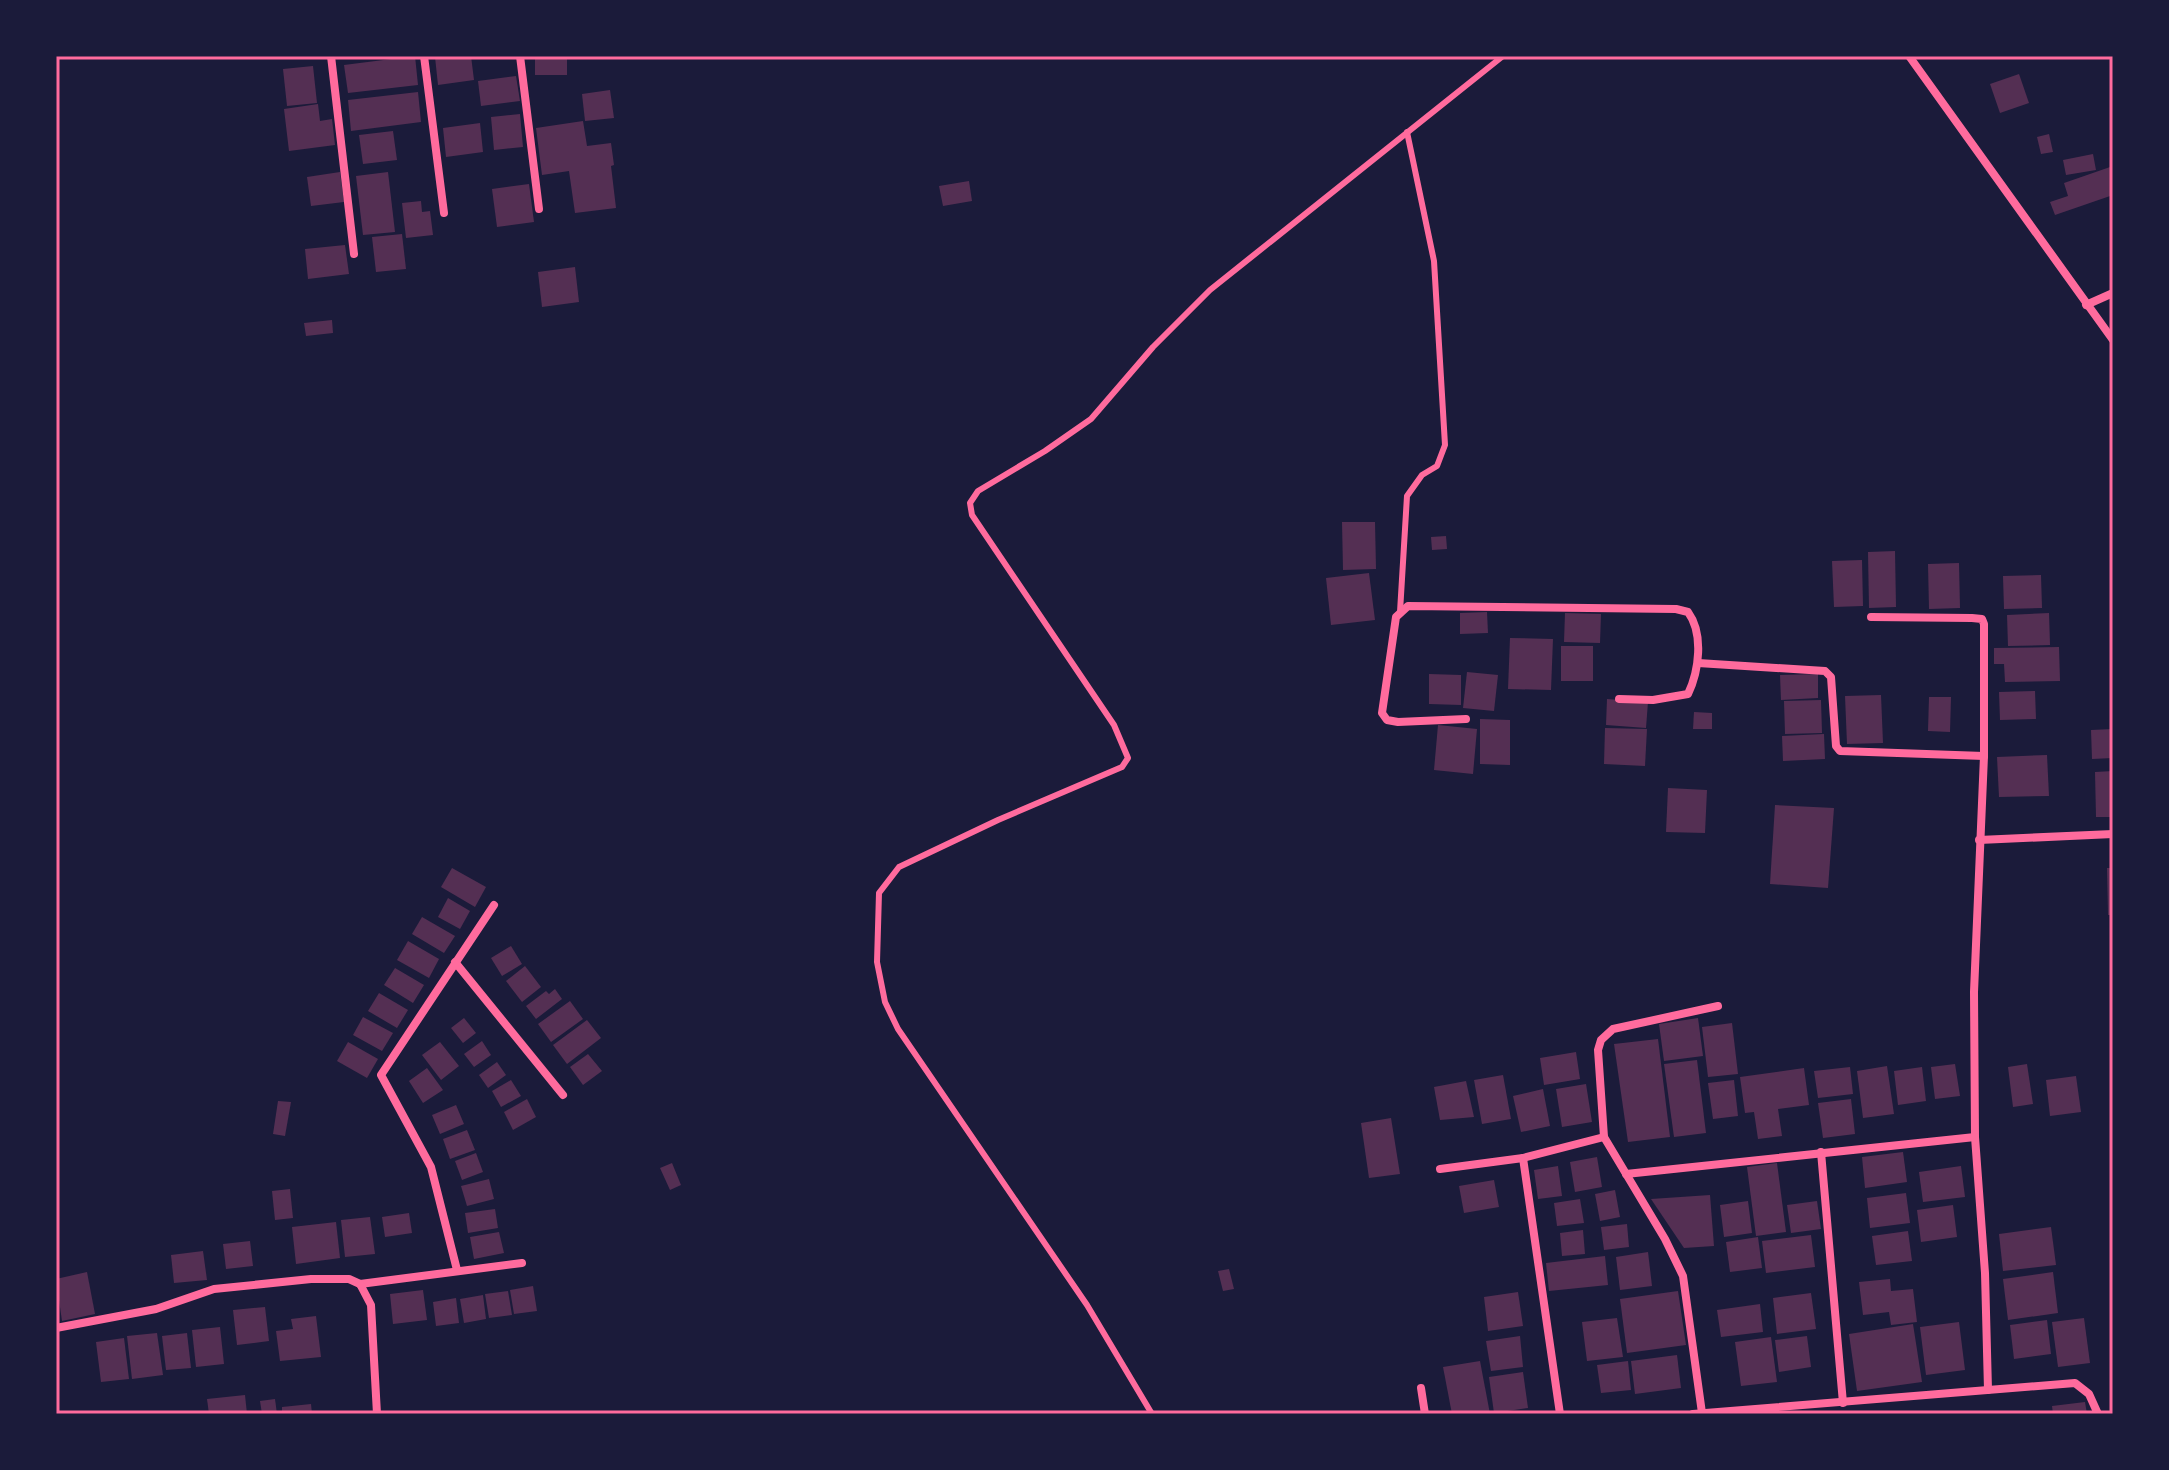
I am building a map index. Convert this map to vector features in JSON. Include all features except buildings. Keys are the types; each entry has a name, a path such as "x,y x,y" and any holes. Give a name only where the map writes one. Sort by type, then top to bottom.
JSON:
{"street":[{"path":"331,56 354,254"},
{"path":"424,56 444,213"},
{"path":"520,56 539,209"},
{"path":"1915,58 2113,340"},
{"path":"2086,305 2113,293"},
{"path":"1466,719 1398,722 1384,717 1382,713 1396,617 1412,605 1676,609 1688,612 1696,626 1698,663 1695,680 1686,696 1653,700 1619,699"},
{"path":"1871,617 1982,619 1984,624 1984,756 1974,992 1975,1137 1985,1273 1988,1390"},
{"path":"1698,663 1825,671 1831,677 1836,746 1840,751 1984,756"},
{"path":"1979,840 2113,834"},
{"path":"457,1270 431,1167 381,1075 494,905"},
{"path":"455,962 563,1095"},
{"path":"1702,1413 1683,1276 1665,1239 1604,1137 1598,1062 1601,1040 1613,1029 1718,1006"},
{"path":"1440,1169 1523,1158 1604,1137"},
{"path":"1626,1174 1975,1137"},
{"path":"1821,1152 1843,1403"},
{"path":"1523,1158 1560,1414"},
{"path":"56,1328 156,1309 214,1289 311,1279 349,1279 360,1284 522,1263"},
{"path":"360,1284 371,1305 377,1414"},
{"path":"1693,1414 2075,1383 2089,1394 2098,1414"},
{"path":"1421,1388 1425,1414"}],"lane":[{"path":"1152,1414 1087,1305 898,1029 885,1002 877,962 879,893 899,867 1122,767 1128,758 1114,725 972,515 970,503 973,496 1091,419 1153,347 1210,290 1503,56"},
{"path":"1400,612 1407,496 1422,475 1437,466 1445,445 1434,261 1407,132"}]}
